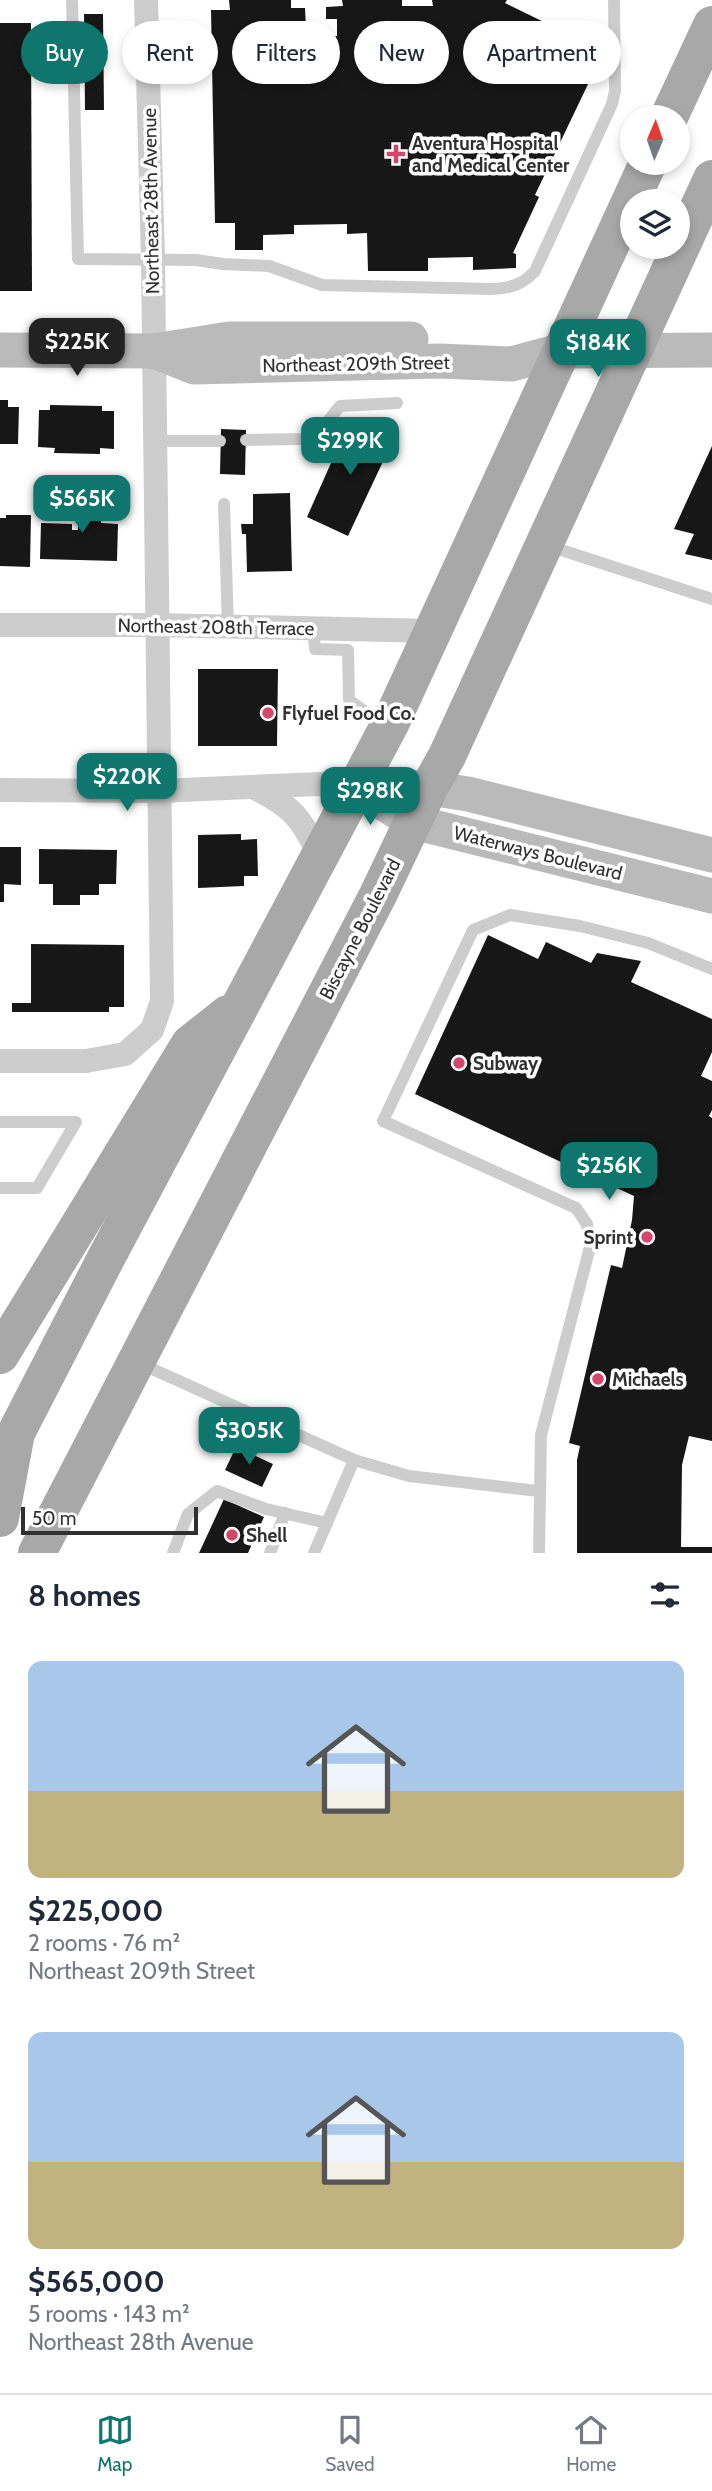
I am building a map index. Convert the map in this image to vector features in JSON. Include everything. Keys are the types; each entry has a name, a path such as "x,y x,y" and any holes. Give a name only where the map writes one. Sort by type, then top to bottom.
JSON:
{"main road":[{"path":"675,105 712,25"},
{"path":"0,1518 8,1448 104,1260 391,722 642,175"},
{"name":"Biscayne Boulevard","path":"37,1553 378,895 447,756 712,179"},
{"path":"0,1355 190,1044 241,1004"}],"street":[{"name":"Northeast 28th Avenue","path":"0,1061 86,1061 125,1054 152,1030 162,1001 153,260 146,0"},
{"name":"Northeast 209th Street","path":"0,350 154,351 194,368 439,361 511,365 561,351 712,350"},
{"name":"Northeast 208th Terrace","path":"0,625 157,625 433,631"},
{"path":"0,790 159,791 319,784 357,786"},
{"path":"253,786 282,802 300,819 320,855"},
{"name":"Waterways Boulevard","path":"357,786 429,788 468,794 712,855"},
{"name":"Waterways Boulevard","path":"357,786 413,822 712,896"}],"lane":[{"path":"72,0 78,259 196,260 269,266 322,285 491,289 512,288 526,282 536,271 612,104 615,91 614,0"},
{"path":"246,440 307,439 317,435 340,406 397,403"},
{"path":"155,441 220,440"},
{"path":"224,504 228,627"},
{"path":"545,545 712,598"},
{"path":"313,628 314,649 348,650 349,700 367,713 391,722"},
{"path":"539,1553 541,1435 590,1247 587,1224 576,1208 383,1121 473,930 510,915 580,926 648,943 712,969"},
{"path":"0,1122 76,1122 37,1188 0,1188"},
{"path":"136,1361 354,1460 409,1476 538,1491"},
{"path":"314,1553 354,1460"},
{"path":"173,1553 188,1514 217,1491 266,1509 327,1523"},
{"path":"270,1553 285,1513"}],"building":[{"path":"229,0 291,0 291,8 305,8 306,21 232,21 232,84 340,84 340,21 326,19 326,7 343,6 342,0 402,0 402,6 433,6 432,0 507,0 505,3 542,21 463,21 463,84 588,84 535,195 539,197 513,253 516,254 516,268 473,270 473,257 428,258 428,271 368,271 367,233 347,234 347,224 294,225 294,234 263,235 263,250 235,250 235,223 215,223 212,84 218,84 218,21 211,21 211,10 230,10"},
{"path":"84,14 103,14 103,21 84,21"},
{"path":"0,23 21,23 21,84 31,84 32,291 0,291"},
{"path":"85,84 104,84 104,110 85,110"},
{"path":"0,400 8,400 8,407 19,407 18,444 0,444"},
{"path":"50,405 102,406 102,411 114,411 114,449 100,448 100,454 54,453 55,448 38,447 39,410 50,410"},
{"path":"351,418 394,438 348,536 307,517"},
{"path":"221,429 246,430 245,475 220,474"},
{"path":"712,446 712,560 685,554 694,534 674,529"},
{"path":"79,493 102,493 101,523 118,524 117,561 40,559 41,523 72,524 72,530 78,530"},
{"path":"290,493 292,571 247,572 246,534 242,534 241,524 253,524 253,494"},
{"path":"6,515 31,515 30,567 0,566 0,518 6,518"},
{"path":"198,669 278,669 277,746 198,746"},
{"path":"241,834 241,840 257,839 258,876 244,876 244,886 198,888 198,835"},
{"path":"0,847 21,847 21,885 4,884 4,902 0,902"},
{"path":"39,849 117,850 116,884 99,884 99,895 80,895 80,905 53,905 53,884 39,884"},
{"path":"488,935 538,959 546,942 591,963 597,953 641,961 631,982 712,1019 712,1052 701,1076 712,1081 712,1110 709,1116 712,1118 712,1441 689,1436 682,1465 681,1547 712,1547 712,1553 577,1553 577,1460 580,1446 569,1443 611,1265 622,1268 634,1196 415,1094"},
{"path":"31,944 124,945 124,1007 109,1007 109,1012 12,1012 12,1003 31,1003"},
{"path":"236,1447 273,1464 262,1487 225,1470"},
{"name":"Shell","path":"224,1499 264,1517 248,1553 199,1553"}],"place":[{"name":"Aventura Hospital and Medical Center","path":"396,154"},
{"name":"Flyfuel Food Co.","path":"268,713"},
{"name":"Subway","path":"459,1063"},
{"name":"Sprint","path":"647,1237"},
{"name":"Michaels","path":"598,1379"},
{"name":"Shell","path":"232,1535"}]}
